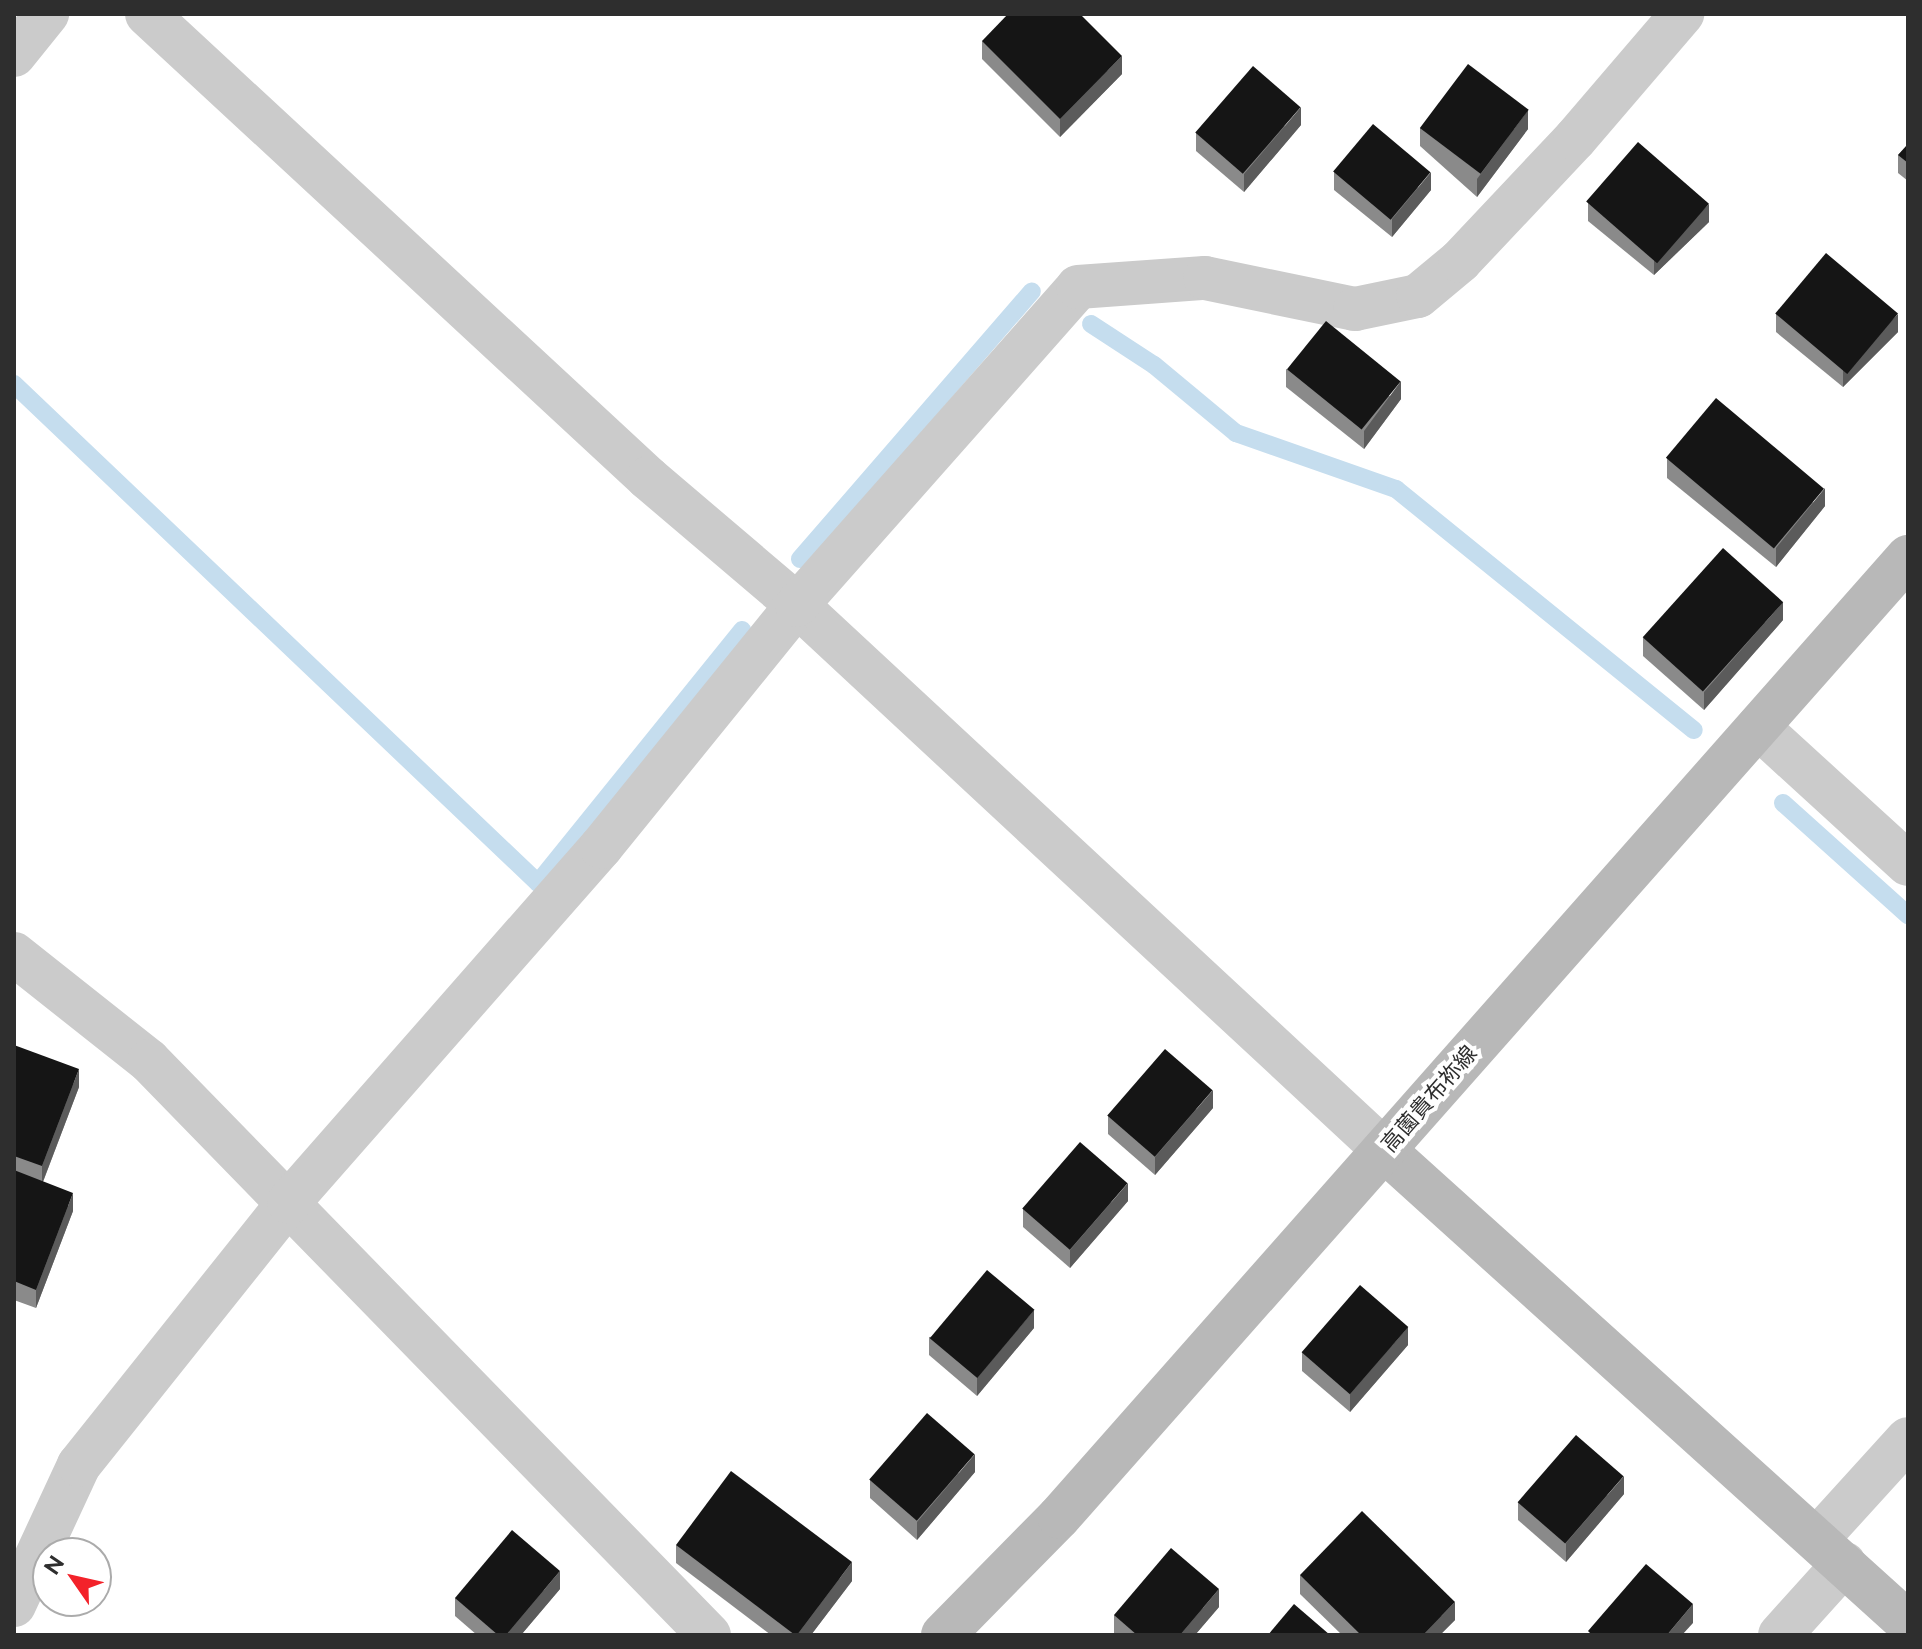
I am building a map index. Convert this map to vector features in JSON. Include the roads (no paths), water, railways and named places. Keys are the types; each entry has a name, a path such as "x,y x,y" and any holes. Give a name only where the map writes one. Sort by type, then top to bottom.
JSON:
{"main road":[{"name":"高薗貴布祢線","path":"943,1635 1059,1517 1908,557"},
{"path":"1384,1150 1908,1623"}],"street":[{"path":"14,55 47,14"},
{"path":"147,14 648,478 797,605 1384,1150"},
{"path":"14,1605 79,1465 289,1202 601,847 797,605 1078,287 1205,278 1355,309 1418,296 1460,261 1575,139 1682,14"},
{"path":"1758,727 1908,864"},
{"path":"14,954 149,1061 709,1635"},
{"path":"1780,1635 1830,1551 1908,1439"}],"waterway":[{"path":"800,559 1032,291"},
{"path":"1091,324 1154,365 1236,433 1396,489 1694,730"},
{"path":"14,384 538,883 742,630"},
{"path":"1783,803 1908,915"}]}
